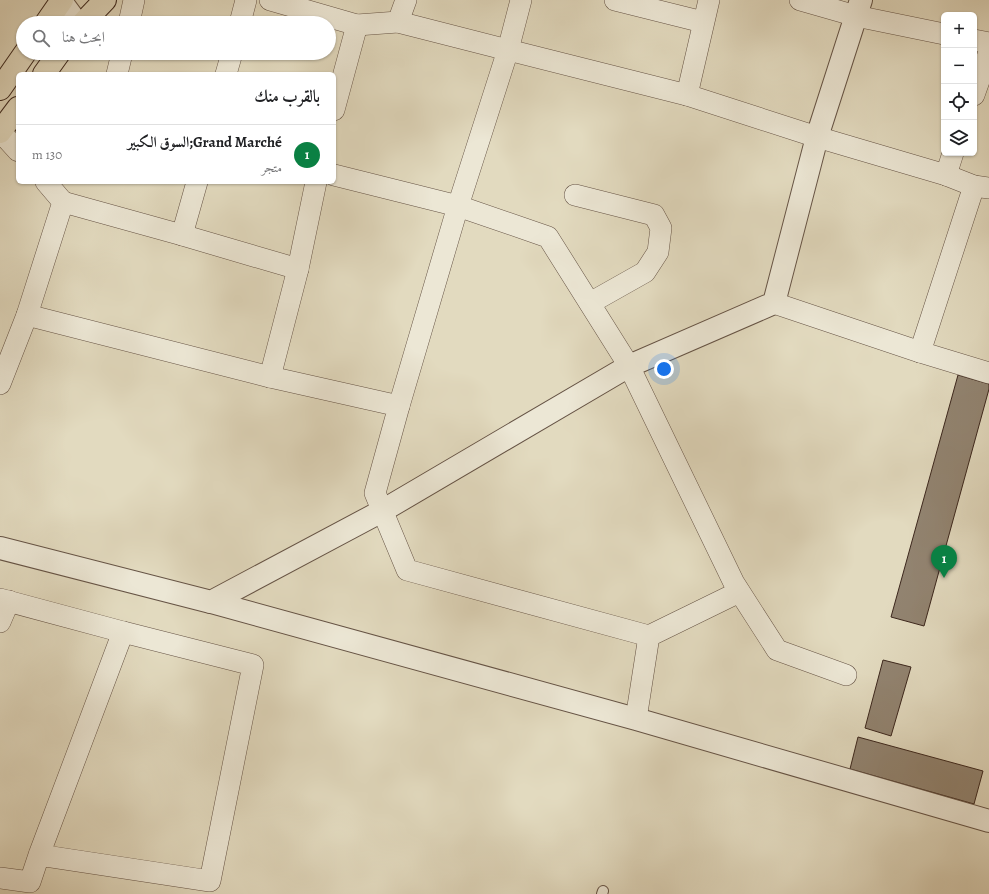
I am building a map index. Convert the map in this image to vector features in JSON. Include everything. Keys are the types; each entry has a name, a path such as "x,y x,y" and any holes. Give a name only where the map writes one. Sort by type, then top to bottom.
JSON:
{"main road":[{"path":"51,16 61,0"},
{"path":"90,16 105,0"},
{"path":"0,89 20,60"},
{"path":"45,72 54,60"},
{"path":"0,131 16,111"}],"street":[{"path":"61,0 72,16"},
{"path":"131,16 134,0"},
{"path":"242,16 246,0"},
{"path":"270,0 324,16"},
{"path":"398,22 406,0"},
{"path":"521,0 508,50 458,206 375,493 407,570 649,636 739,592"},
{"path":"615,0 704,22"},
{"path":"687,95 709,0"},
{"path":"800,0 858,8 941,33"},
{"path":"774,303 817,137 858,8"},
{"path":"336,20 357,26 398,22 687,95 817,137 982,187 920,352"},
{"path":"336,103 357,26"},
{"path":"977,41 989,43"},
{"path":"977,86 989,52"},
{"path":"117,72 120,60"},
{"path":"227,72 230,60"},
{"path":"0,131 16,149"},
{"path":"946,175 952,156"},
{"path":"336,176 458,206 548,237 629,366 734,584 777,650 846,675"},
{"path":"48,184 63,202 298,269"},
{"path":"182,235 196,184"},
{"path":"270,377 298,269 316,184"},
{"path":"575,194 654,215 661,228 658,252 645,272 590,303"},
{"path":"0,384 27,315 63,202"},
{"path":"211,602 382,511 629,366 774,303 920,352 989,373"},
{"path":"27,315 270,377 399,406"},
{"path":"0,548 211,602 636,719 989,821"},
{"path":"0,622 4,600 253,665 210,881 38,855"},
{"path":"0,878 30,882 38,855 123,632"},
{"path":"636,719 649,636"}],"building":[{"path":"958,375 989,384 989,389 924,626 891,617"},
{"path":"883,660 911,667 891,736 865,728"},
{"path":"858,737 983,771 974,804 850,769"}],"place":[{"name":"Grand Marché;السوق الكبير","path":"944,578"}]}
